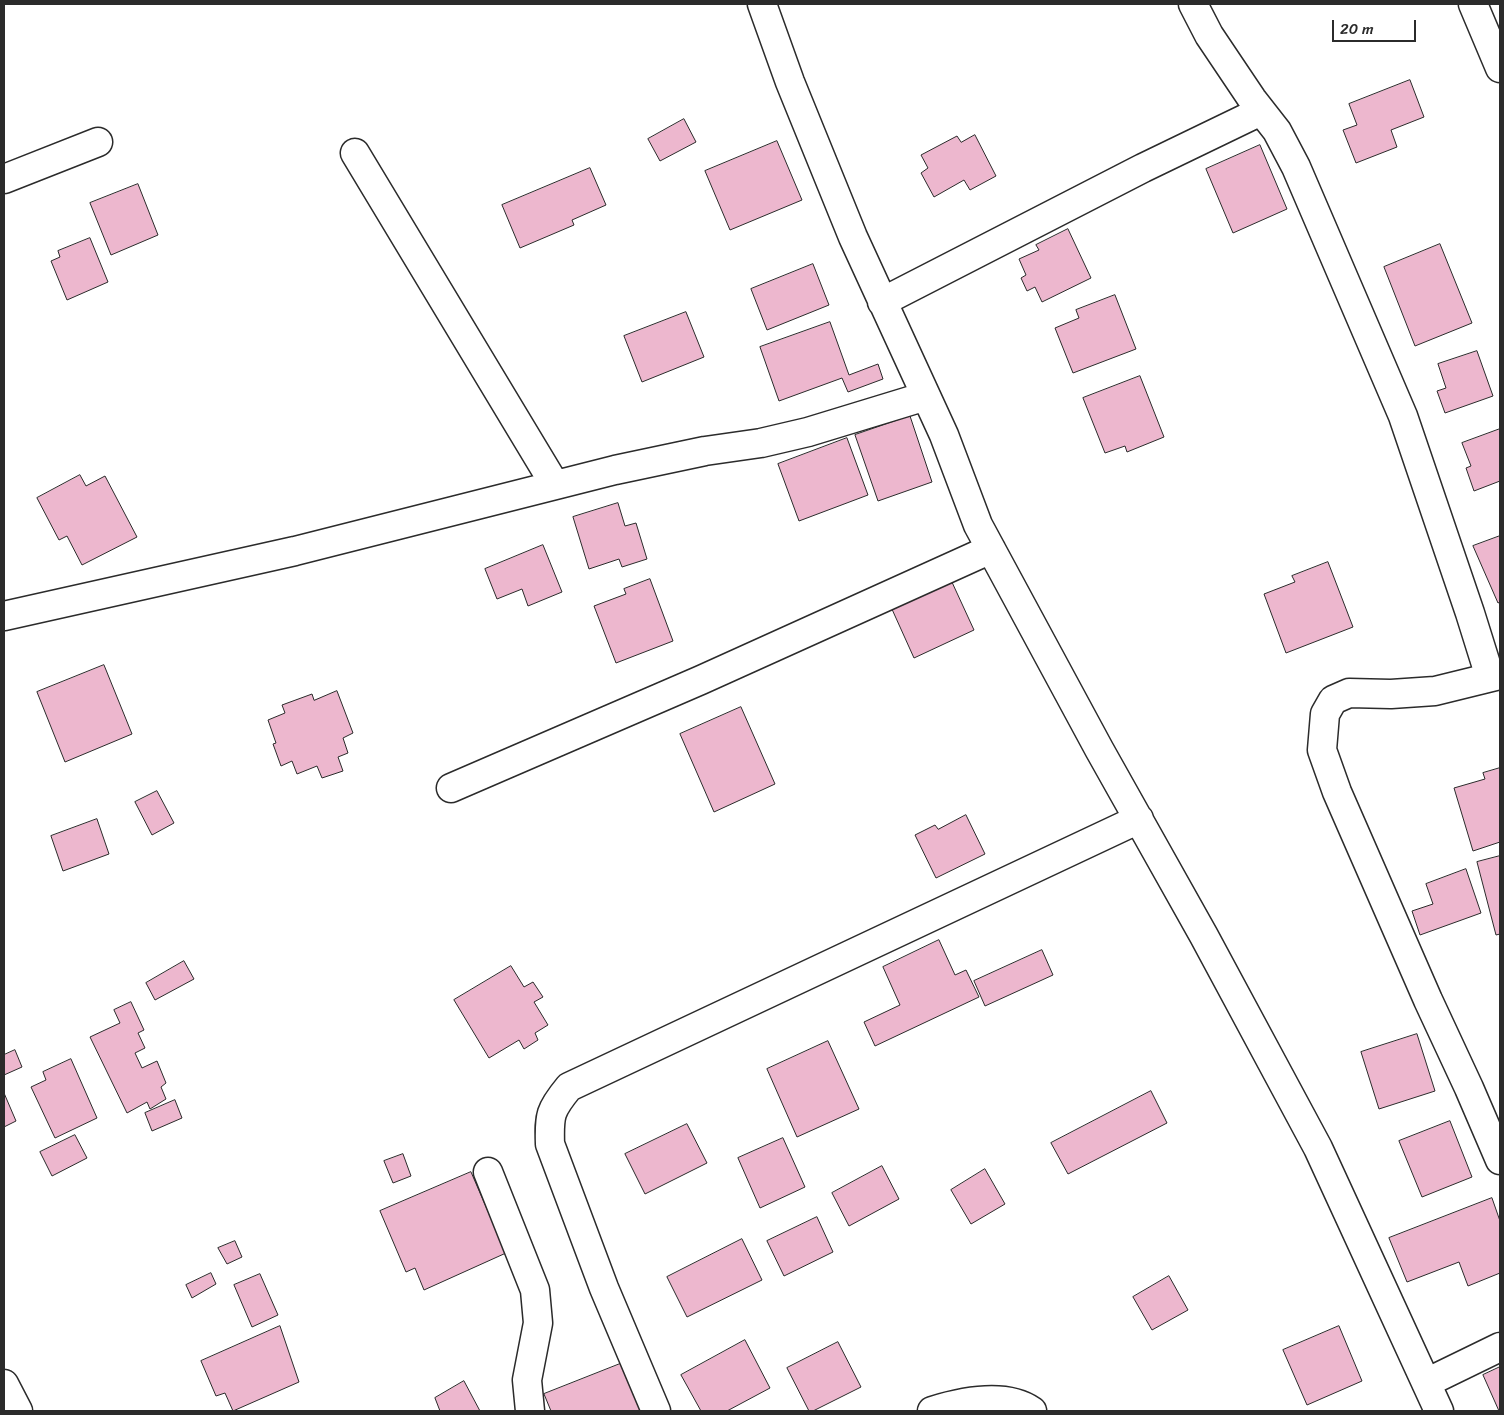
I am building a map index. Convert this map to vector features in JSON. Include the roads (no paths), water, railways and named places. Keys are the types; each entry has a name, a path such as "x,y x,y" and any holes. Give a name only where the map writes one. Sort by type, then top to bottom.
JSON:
{"street":[{"path":"762,4 852,237 944,435 978,525 1318,1148 1439,1411"},
{"path":"1193,4 1210,35 1261,111 1277,130 1296,167 1403,416 1495,676 1435,691 1349,694 1333,700 1325,714 1322,750 1349,819 1500,1160"},
{"path":"1473,4 1500,68"},
{"path":"882,302 1135,172 1261,111"},
{"path":"4,179 98,142"},
{"path":"355,153 555,485"},
{"path":"4,616 295,551 555,485 696,453 808,432 926,396"},
{"path":"451,788 710,676 991,549"},
{"path":"656,1411 604,1288 550,1144 551,1112 556,1102 569,1086 1139,819"},
{"path":"488,1172 536,1290 538,1323 527,1380 530,1411"},
{"path":"1426,1383 1500,1347"},
{"path":"4,1384 18,1411"},
{"path":"932,1411 950,1405 999,1400 1022,1405 1032,1411"}]}
